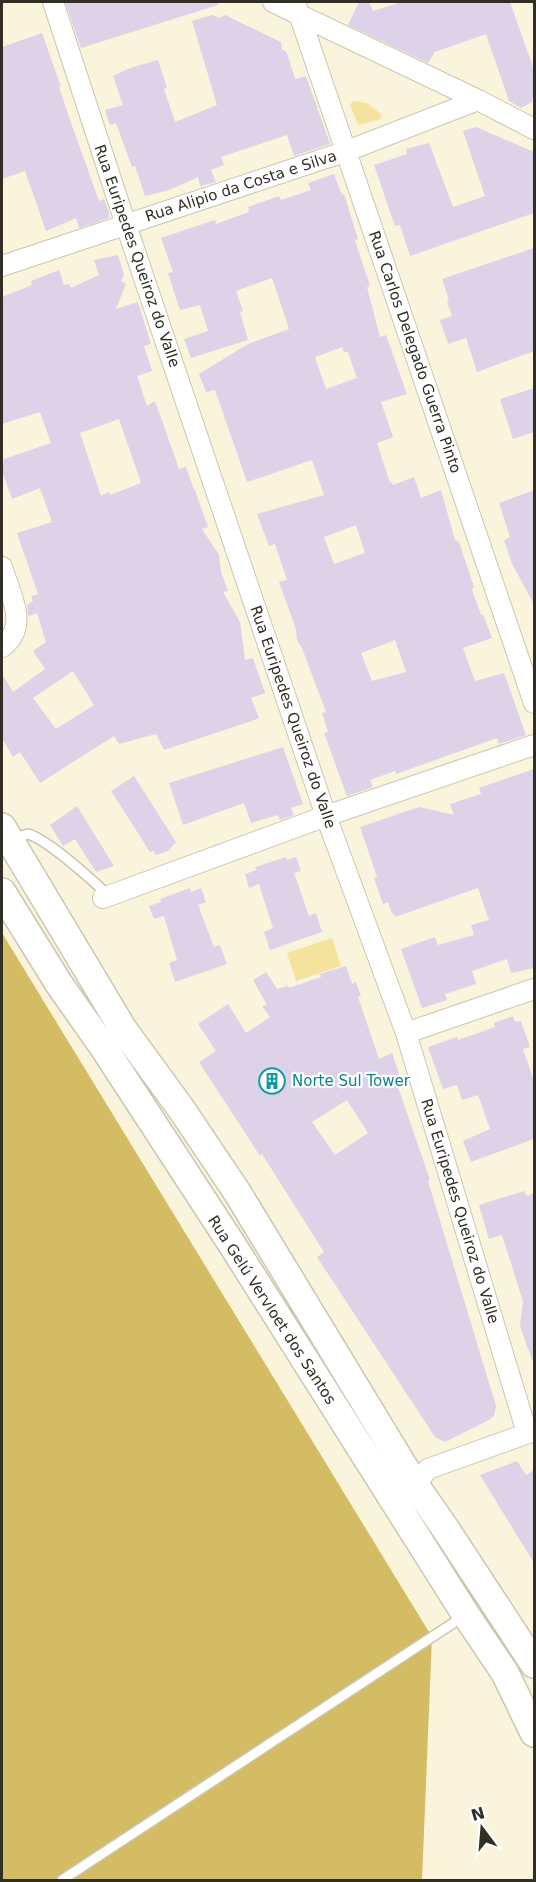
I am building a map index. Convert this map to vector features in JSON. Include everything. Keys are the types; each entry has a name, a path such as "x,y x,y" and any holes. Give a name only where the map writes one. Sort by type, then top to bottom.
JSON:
{"main road":[{"name":"Rua Gelú Vervloet dos Santos","path":"5,833 123,1029 182,1110 237,1192 415,1485 534,1664"},
{"name":"Rua Gelú Vervloet dos Santos","path":"2,892 257,1284 505,1673 534,1733"}],"street":[{"name":"Rua Euripedes Queiroz do Valle","path":"53,2 326,816 406,1033 531,1432"},
{"path":"273,2 298,8 534,129"},
{"name":"Rua Carlos Delegado Guerra Pinto","path":"298,8 534,703"},
{"name":"Rua Alipio da Costa e Silva","path":"2,266 347,151 478,100"},
{"path":"2,567 18,622 10,641 2,647"},
{"path":"106,897 326,816 534,745"},
{"path":"406,1033 534,989"},
{"path":"415,1485 428,1469 531,1432"}],"lane":[{"path":"5,833 28,834 41,840 79,869 106,897"},
{"path":"62,1881 466,1615"}],"shaded area":[{"path":"354,101 367,103 382,115 381,119 358,125 350,104"},
{"path":"2,933 432,1637 422,1880 2,1880"},
{"path":"332,938 341,966 296,981 287,953"}],"building":[{"path":"65,2 217,2 218,5 81,48"},
{"path":"359,2 369,2 373,11 402,2 510,2 534,70 532,102 521,108 509,101 486,34 435,52 428,63 348,25"},
{"path":"212,15 220,18 225,15 281,42 295,79 306,76 330,144 294,156 287,135 221,157 224,165 211,170 216,182 200,186 198,177 169,190 145,196 116,123 110,125 105,110 123,105 113,76 130,68 158,60 167,88 164,89 175,122 217,105 192,21"},
{"path":"42,33 99,201 104,199 109,212 109,218 79,228 76,218 46,231 25,171 2,179 2,47"},
{"path":"476,127 534,152 534,213 410,256 400,225 395,226 374,165 407,154 406,149 429,143 453,207 485,196 463,131"},
{"path":"334,174 342,195 344,194 358,239 355,240 370,286 367,287 380,337 386,335 407,394 381,402 393,437 377,443 390,483 392,482 393,485 414,477 421,498 441,490 455,540 459,542 474,587 472,590 492,638 463,648 475,681 504,673 526,735 499,744 497,738 396,774 395,771 370,780 373,787 347,796 324,733 328,732 322,713 326,712 297,640 296,629 279,582 287,580 275,544 269,546 257,514 324,495 312,460 247,482 215,390 206,392 199,374 248,344 289,329 272,278 236,291 243,311 240,312 248,340 191,358 184,339 208,331 200,305 180,310 168,273 173,272 161,238 215,220 216,224 249,212 248,207 279,196 281,200 311,190 308,183","holes":["342,347 344,352 348,352 357,378 326,389 315,357","356,525 365,553 334,564 324,537","395,640 406,672 372,681 361,653"]},
{"path":"534,248 534,351 477,372 466,338 448,344 440,320 452,316 442,279"},
{"path":"118,255 124,275 121,281 126,284 116,309 138,302 151,344 144,346 152,371 137,376 147,406 155,401 179,469 186,467 208,527 202,529 219,555 221,572 228,591 223,592 240,622 245,660 253,658 265,693 251,698 259,718 252,721 164,750 156,734 119,744 114,736 40,783 20,752 13,757 2,738 2,674 13,692 45,669 33,651 46,642 37,613 28,616 27,605 33,601 31,596 38,594 17,533 52,522 40,488 12,499 3,474 3,465 4,459 51,443 40,412 2,424 2,297 32,285 31,281 59,270 64,285 69,284 71,288 99,275 94,260","holes":["119,419 141,483 110,495 109,492 101,496 80,433","73,671 94,705 56,729 33,698"]},
{"path":"534,388 534,432 513,439 500,399"},
{"path":"534,490 534,604 512,564 504,540 510,537 499,503"},
{"path":"283,747 303,804 291,808 294,815 280,820 278,815 251,823 244,803 183,825 169,783"},
{"path":"534,769 534,968 511,973 507,959 472,971 476,984 445,994 447,1000 422,1008 401,949 435,937 438,945 474,935 471,925 489,920 478,888 395,917 388,902 383,904 374,878 377,877 360,827 419,807 454,815 450,804 481,794 479,788"},
{"path":"134,776 176,842 168,851 156,855 154,851 150,852 111,791"},
{"path":"77,806 114,866 96,872 75,839 63,846 50,825"},
{"path":"286,857 287,860 296,857 301,871 294,873 309,916 316,913 322,932 270,950 264,932 273,928 259,884 249,888 245,874 257,870 255,867"},
{"path":"190,888 191,892 201,888 206,902 198,905 214,947 220,945 227,964 175,982 169,963 177,960 164,916 154,919 149,906 161,902 160,899"},
{"path":"346,966 352,984 356,982 361,996 358,997 379,1059 392,1053 403,1086 398,1087 430,1180 428,1181 496,1406 494,1415 489,1420 445,1442 435,1437 317,1257 324,1252 262,1154 260,1156 199,1062 216,1051 198,1024 228,1004 246,1033 270,1017 262,1006 267,1005 253,980 266,972 277,989 288,986 289,988 321,977 320,974","holes":["347,1100 368,1133 335,1155 312,1122"]},
{"path":"513,1016 515,1022 521,1021 530,1047 523,1049 534,1081 534,1139 471,1162 463,1141 490,1129 478,1095 462,1100 457,1085 443,1089 428,1047 457,1037 458,1040 495,1027 494,1023"},
{"path":"524,1191 527,1196 534,1193 534,1360 532,1360 520,1326 523,1301 502,1235 489,1239 479,1205"},
{"path":"517,1461 526,1475 534,1470 534,1563 480,1475"}],"place":[{"name":"Norte Sul Tower","path":"272,1081"}]}
